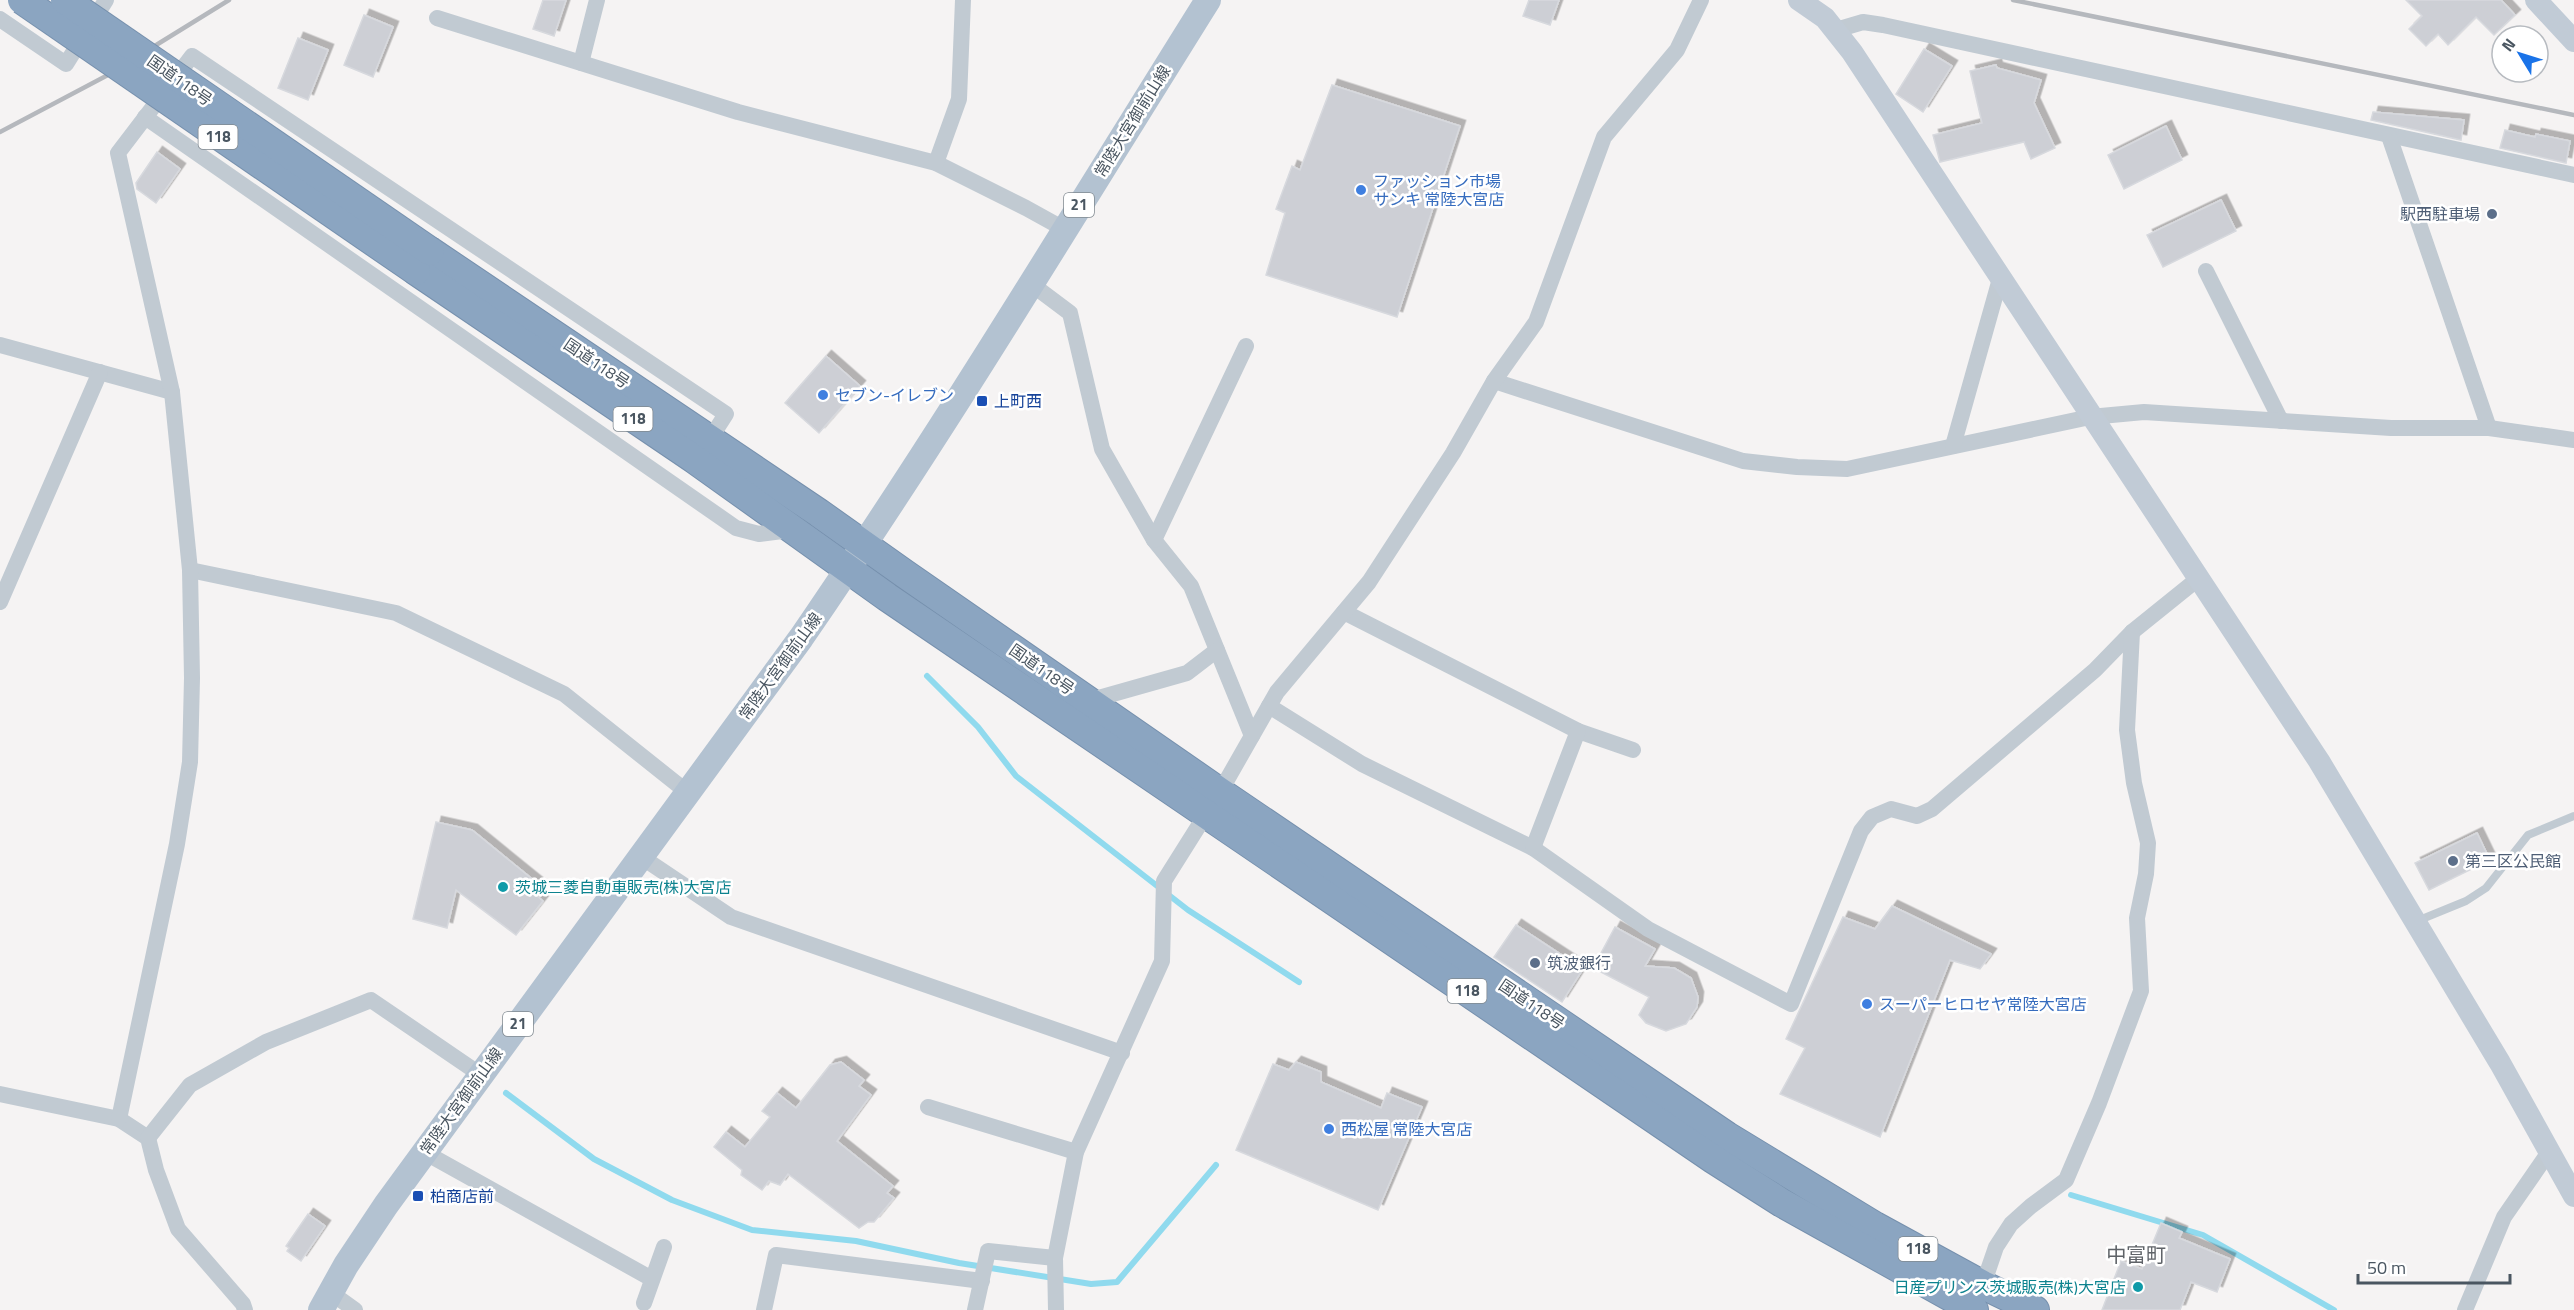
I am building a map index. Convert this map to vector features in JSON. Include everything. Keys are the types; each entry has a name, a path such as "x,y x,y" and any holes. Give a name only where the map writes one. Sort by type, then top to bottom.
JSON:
{"highway":[{"name":"国道118号","path":"22,0 423,261 710,439 1088,701 1214,803"},
{"name":"国道118号","path":"66,0 790,530 848,570 1214,803 1713,1159 1829,1230 1981,1302 2035,1310"}],"main road":[{"name":"常陸大宮御前山線","path":"326,1301 358,1246 424,1152 801,638 903,489 1208,0"}],"street":[{"path":"0,19 66,64 106,0"},
{"path":"581,63 597,0"},
{"path":"936,164 959,99 963,0"},
{"path":"1056,1310 1055,1258 1076,1152 1161,961 1164,881 1214,803 1277,692 1369,582 1427,493 1494,381 1536,322 1605,137 1677,50 1701,0"},
{"path":"1799,0 1818,11 1836,30 2319,761 2417,922 2574,1196"},
{"path":"2536,0 2574,41"},
{"path":"437,18 738,112 936,164 1026,208 1064,230"},
{"path":"1836,30 1863,22 1883,25 2574,175"},
{"path":"119,1119 177,844 190,762 192,678 190,570 172,392 118,153 192,56 726,414 710,439"},
{"path":"145,117 736,528 759,534 790,530"},
{"path":"2389,136 2488,428"},
{"path":"2206,271 2281,421"},
{"path":"1953,446 2000,279"},
{"path":"1030,283 1070,313 1102,449 1154,540 1191,586 1252,736"},
{"path":"0,345 172,392"},
{"path":"1154,540 1246,346"},
{"path":"0,602 100,372"},
{"path":"1494,381 1743,461 1847,469 2090,417 2144,412 2391,428 2488,428 2574,440"},
{"path":"190,570 396,614 564,694 687,792"},
{"path":"1269,706 1362,764 1533,848 1648,929 1791,1004 1861,831 1872,817 1891,809 1917,816 1932,809 2095,670 2132,633 2199,578"},
{"path":"1344,612 1578,731 1633,750"},
{"path":"1981,1302 1996,1247 2011,1224 2066,1180 2099,1103 2141,991 2137,918 2146,874 2148,843 2134,783 2127,730 2132,633"},
{"path":"1088,701 1187,673 1217,650"},
{"path":"1533,848 1578,731"},
{"path":"640,856 731,916 1122,1053"},
{"path":"148,1138 190,1085 266,1042 371,1000 481,1075"},
{"path":"0,1094 119,1119 148,1138 156,1170 178,1229 243,1304 244,1310"},
{"path":"928,1107 1076,1152"},
{"path":"424,1152 652,1279"},
{"path":"2465,1310 2504,1217 2550,1152"},
{"path":"644,1303 664,1247"},
{"path":"975,1310 988,1251 1055,1258"},
{"path":"764,1310 776,1255 982,1281"},
{"path":"326,1301 355,1310"}],"lane":[{"path":"2417,922 2466,901 2486,888 2528,835 2574,816"}],"building":[{"path":"543,0 566,0 554,36 533,29"},
{"path":"1529,0 1559,0 1550,25 1523,16"},
{"path":"2406,0 2501,0 2515,15 2506,24 2490,24 2490,31 2476,17 2448,45 2438,34 2426,46 2409,29 2422,16"},
{"path":"364,15 393,27 373,77 344,65"},
{"path":"298,38 328,50 308,100 278,88"},
{"path":"1924,49 1952,66 1923,112 1896,94"},
{"path":"1996,65 1997,68 2041,80 2034,103 2055,148 2031,159 2024,142 1940,162 1933,135 1982,123 1970,71"},
{"name":"ファッション市場 サンキ 常陸大宮店","path":"1332,85 1460,126 1397,317 1266,275 1285,213 1276,209 1292,166 1300,170"},
{"path":"2373,112 2464,120 2461,140 2371,120"},
{"path":"2166,126 2182,160 2124,189 2108,155"},
{"path":"2505,130 2535,137 2536,134 2570,141 2566,163 2500,148"},
{"path":"157,152 180,169 156,203 137,189 136,183"},
{"path":"2221,200 2236,231 2163,267 2147,235"},
{"name":"セブン-イレブン","path":"826,356 860,386 819,433 785,403"},
{"path":"436,822 472,830 537,883 531,891 543,901 516,935 456,890 447,928 413,919"},
{"name":"第三区公民館","path":"2477,833 2490,860 2429,890 2415,863"},
{"name":"スーパーヒロセヤ常陸大宮店","path":"1892,906 1991,954 1980,969 1950,960 1880,1137 1780,1094 1805,1048 1786,1039 1843,917 1875,929"},
{"path":"1516,925 1583,969 1562,1002 1494,957"},
{"path":"1615,927 1655,949 1645,966 1674,968 1691,978 1698,997 1697,1007 1686,1024 1666,1031 1646,1023 1639,1015 1649,997 1593,968"},
{"path":"841,1062 864,1080 859,1086 871,1095 837,1141 893,1186 887,1193 894,1198 874,1222 868,1222 859,1228 788,1174 780,1185 769,1181 762,1190 741,1175 742,1170 714,1147 726,1132 745,1147 770,1117 762,1111 777,1093 796,1108 830,1065"},
{"name":"西松屋 常陸大宮店","path":"1296,1062 1321,1072 1321,1082 1381,1108 1387,1093 1422,1107 1378,1210 1236,1150 1273,1064 1289,1070"},
{"path":"308,1214 325,1226 301,1261 287,1251 289,1248 286,1246"},
{"path":"2161,1223 2182,1232 2179,1238 2230,1259 2217,1292 2191,1282 2180,1310 2102,1310 2121,1261 2142,1269"}],"waterway":[{"path":"927,676 978,727 1016,776 1188,910 1299,982"},
{"path":"506,1093 594,1159 672,1200 752,1230 856,1241 959,1263 1091,1284 1117,1282 1216,1165"},
{"path":"2071,1195 2203,1235 2334,1310"}],"railway":[{"path":"0,132 106,76 229,0"},
{"path":"2013,0 2574,115"}],"place":[{"name":"ファッション市場 サンキ 常陸大宮店","path":"1361,190"},
{"name":"駅西駐車場","path":"2492,214"},
{"name":"セブン-イレブン","path":"823,395"},
{"name":"上町西","path":"982,401"},
{"name":"第三区公民館","path":"2453,861"},
{"name":"茨城三菱自動車販売(株)大宮店","path":"503,887"},
{"name":"筑波銀行","path":"1535,963"},
{"name":"スーパーヒロセヤ常陸大宮店","path":"1867,1004"},
{"name":"西松屋 常陸大宮店","path":"1329,1129"},
{"name":"柏商店前","path":"418,1196"},
{"name":"日産プリンス茨城販売(株)大宮店","path":"2138,1287"}],"district":[{"name":"中富町","path":"2136,1255"}]}
